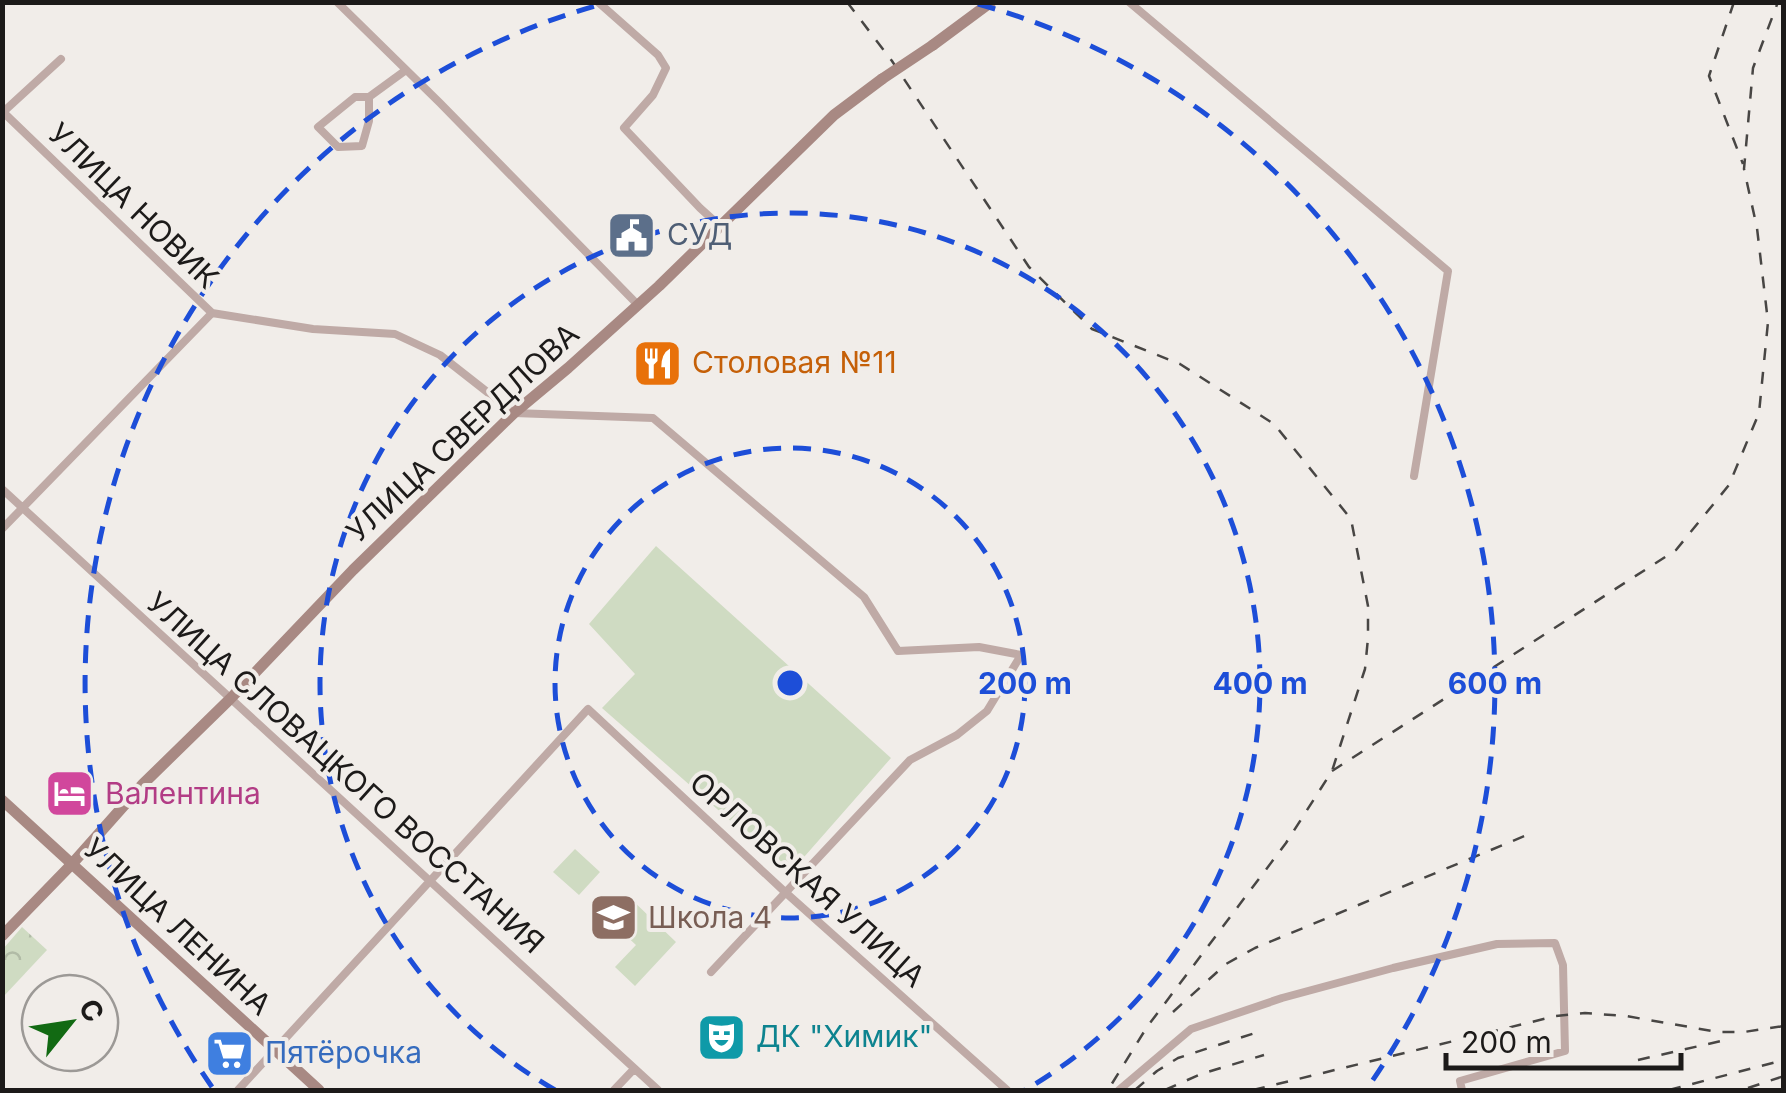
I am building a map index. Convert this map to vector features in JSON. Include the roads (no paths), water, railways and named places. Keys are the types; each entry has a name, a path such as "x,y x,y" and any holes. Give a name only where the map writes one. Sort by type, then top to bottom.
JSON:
{"main road":[{"name":"УЛИЦА СВЕРДЛОВА","path":"2,936 143,784 514,412 722,228 834,116 991,2"},
{"name":"УЛИЦА ЛЕНИНА","path":"2,800 319,1090"}],"street":[{"path":"337,2 638,305"},
{"path":"598,2 658,56 666,68 653,96 624,128 722,228"},
{"path":"1129,2 1448,271 1414,476"},
{"path":"3,112 61,59"},
{"path":"370,97 362,146 338,148 318,127 354,96 370,97 406,70"},
{"name":"УЛИЦА НОВИК","path":"3,112 212,313 313,328 396,334 440,355 514,412"},
{"path":"2,529 212,313"},
{"path":"514,412 652,418 864,597 898,652 979,646 1021,656 987,711 957,735 910,760 711,972"},
{"name":"УЛИЦА СЛОВАЦКОГО ВОССТАНИЯ","path":"2,489 658,1090"},
{"name":"ОРЛОВСКАЯ УЛИЦА","path":"429,880 588,709 1007,1090"},
{"path":"238,1090 429,880"},
{"path":"1119,1090 1191,1029 1282,998 1498,944 1555,943 1563,966 1565,1051 1460,1080 1462,1090"},
{"path":"614,1090 634,1069"},
{"path":"990,1090 997,1083"}],"railway":[{"path":"847,2 892,61 1029,267 1092,329 1180,364 1274,424 1351,519 1368,606 1368,638 1365,669 1332,771 1286,843 1147,1027 1108,1090"},
{"path":"1734,2 1709,76 1743,164"},
{"path":"1332,771 1676,550 1729,485 1759,413 1768,322 1757,228 1744,169 1753,68 1778,2"},
{"path":"1173,1012 1226,964 1255,948 1527,835"},
{"path":"1253,1090 1556,1016 1626,1016 1718,1032 1784,1026"},
{"path":"1135,1090 1178,1058 1258,1032"},
{"path":"1638,1060 1730,1039"},
{"path":"1165,1090 1201,1074 1264,1055"},
{"path":"1669,1090 1784,1060"},
{"path":"1748,1088 1784,1076"}],"place":[{"name":"СУД","path":"632,235"},
{"name":"Столовая №11","path":"657,363"},
{"name":"Валентина","path":"70,794"},
{"name":"Школа 4","path":"613,918"},
{"name":"ДК \"Химик\"","path":"721,1037"},
{"name":"Пятёрочка","path":"230,1053"}]}
